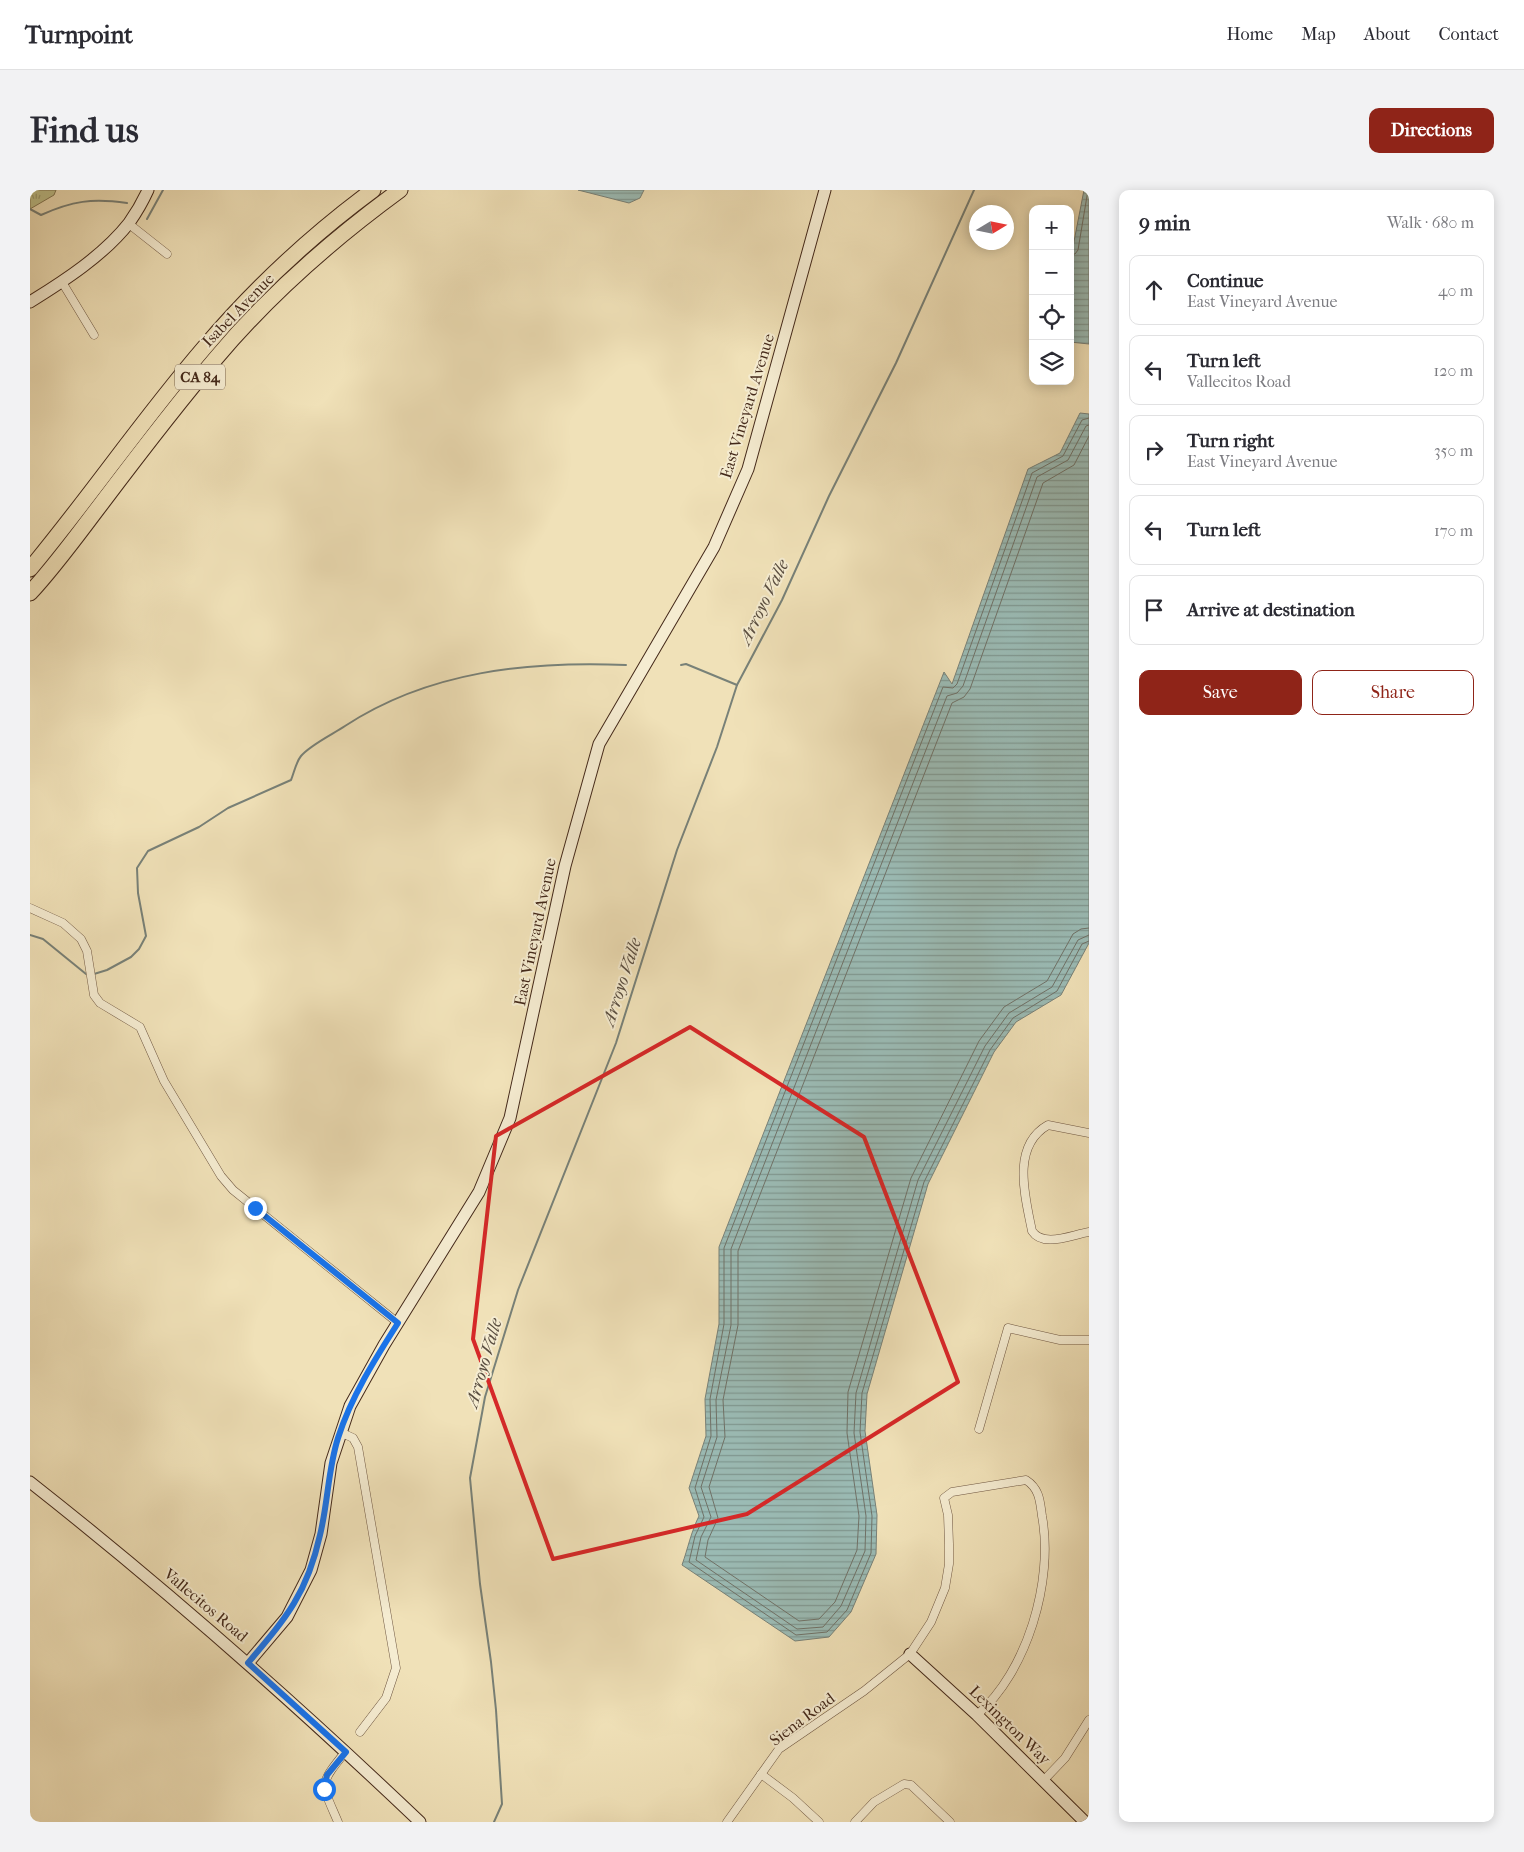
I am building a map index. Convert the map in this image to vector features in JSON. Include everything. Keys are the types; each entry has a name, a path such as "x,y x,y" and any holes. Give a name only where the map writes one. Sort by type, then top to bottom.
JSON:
{"highway":[{"name":"Isabel Avenue","path":"30,569 145,420 226,322 283,266 349,208 373,190"},
{"name":"Isabel Avenue","path":"30,593 59,559 158,430 238,333 359,220 400,190"}],"street":[{"path":"30,302 62,282 94,258 129,224 148,190"},
{"name":"East Vineyard Avenue","path":"248,1663 287,1617 310,1570 320,1534 331,1463 350,1406 398,1323 479,1192 510,1118 565,866 599,744 714,547 748,469 825,190"},
{"path":"129,224 167,254"},
{"path":"62,282 94,335"},
{"path":"30,908 63,923 81,939 87,951 94,994 100,1003 140,1027 164,1080 227,1183 398,1323"},
{"path":"1089,1133 1048,1125 1038,1130 1030,1141 1023,1170 1032,1231 1037,1238 1045,1240 1089,1232"},
{"path":"979,1429 1008,1328 1060,1340 1089,1340"},
{"path":"340,1432 356,1441 358,1447 396,1668 386,1698 360,1732"},
{"name":"Siena Road","path":"727,1822 779,1749 864,1691 910,1654 931,1622 944,1588 949,1564 950,1544 948,1515 944,1498 952,1492 1026,1480 1034,1485 1038,1492 1046,1552 1036,1606 1026,1641 1015,1668 999,1692 977,1715"},
{"name":"Vallecitos Road","path":"30,1482 103,1539 248,1663 420,1822"},
{"name":"Lexington Way","path":"910,1654 977,1715 1085,1822"},
{"path":"1044,1780 1065,1758 1089,1720"},
{"path":"338,1822 324,1789 327,1775 346,1752"},
{"path":"761,1774 794,1798 819,1822"},
{"path":"855,1822 874,1802 904,1784 911,1785 950,1822"}],"highlighted area":[{"path":"690,1027 864,1137 958,1382 747,1514 553,1559 473,1339 496,1136"}],"green space":[{"path":"30,190 56,190 54,195 30,209"}],"water":[{"path":"578,190 644,190 640,198 629,203"},
{"path":"1084,190 1089,190 1089,344 1074,342 1074,241"},
{"path":"1080,413 1089,414 1089,943 1061,995 1016,1022 994,1052 928,1184 867,1394 865,1431 877,1515 876,1554 851,1612 829,1637 795,1641 682,1565 699,1516 689,1488 706,1436 705,1399 719,1324 719,1247 944,672 952,684 1028,469 1060,453"}],"waterway":[{"path":"147,219 163,190"},
{"name":"Arroyo Valle","path":"494,1822 502,1804 496,1710 480,1584 470,1478 485,1397 518,1290 616,1043 677,850 717,747 737,685 782,600 829,496 896,363 974,190"},
{"path":"30,209 41,215 82,202 127,203"},
{"path":"681,665 686,664 737,685"},
{"path":"94,974 107,970 131,957 139,949 146,936 138,893 137,868 148,851 199,827 228,808 291,780 298,761 305,752 377,707 445,681 480,673 553,665 626,665"},
{"path":"30,935 43,939 86,974"}],"route":[{"path":"255,1208 398,1323 343,1421 331,1463 320,1534 302,1592 287,1617 248,1663 346,1752 327,1775 324,1789"}]}
